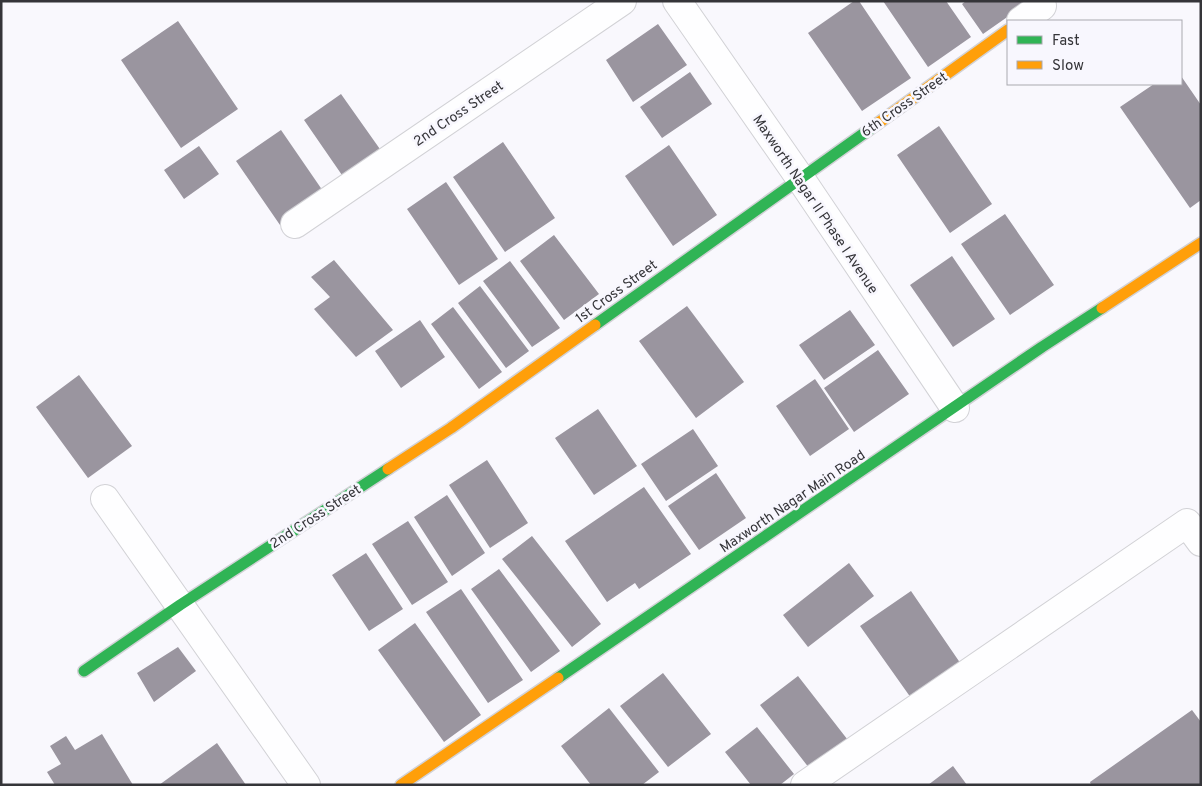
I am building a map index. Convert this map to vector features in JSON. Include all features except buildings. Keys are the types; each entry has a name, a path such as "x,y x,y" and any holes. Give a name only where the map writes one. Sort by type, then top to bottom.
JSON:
{"street":[{"name":"2nd Cross Street","path":"295,224 622,1"},
{"name":"Maxworth Nagar II Phase I Avenue","path":"677,1 800,178 954,408"},
{"name":"6th Cross Street","path":"800,178 1007,31"},
{"name":"1st Cross Street","path":"451,428 800,178"},
{"name":"Maxworth Nagar Main Road","path":"401,785 1042,347 1201,243"},
{"name":"2nd Cross Street","path":"84,672 180,605 451,428"},
{"path":"105,499 306,785"},
{"path":"805,785 1196,527"}],"traffic: fast":[{"path":"595,325 877,124"},
{"path":"558,678 1102,308"},
{"path":"84,671 180,605 388,469"}],"traffic: slow":[{"path":"877,124 1007,31"},
{"path":"1102,308 1201,243"},
{"path":"388,469 451,428 595,325"},
{"path":"401,785 558,678"}]}
